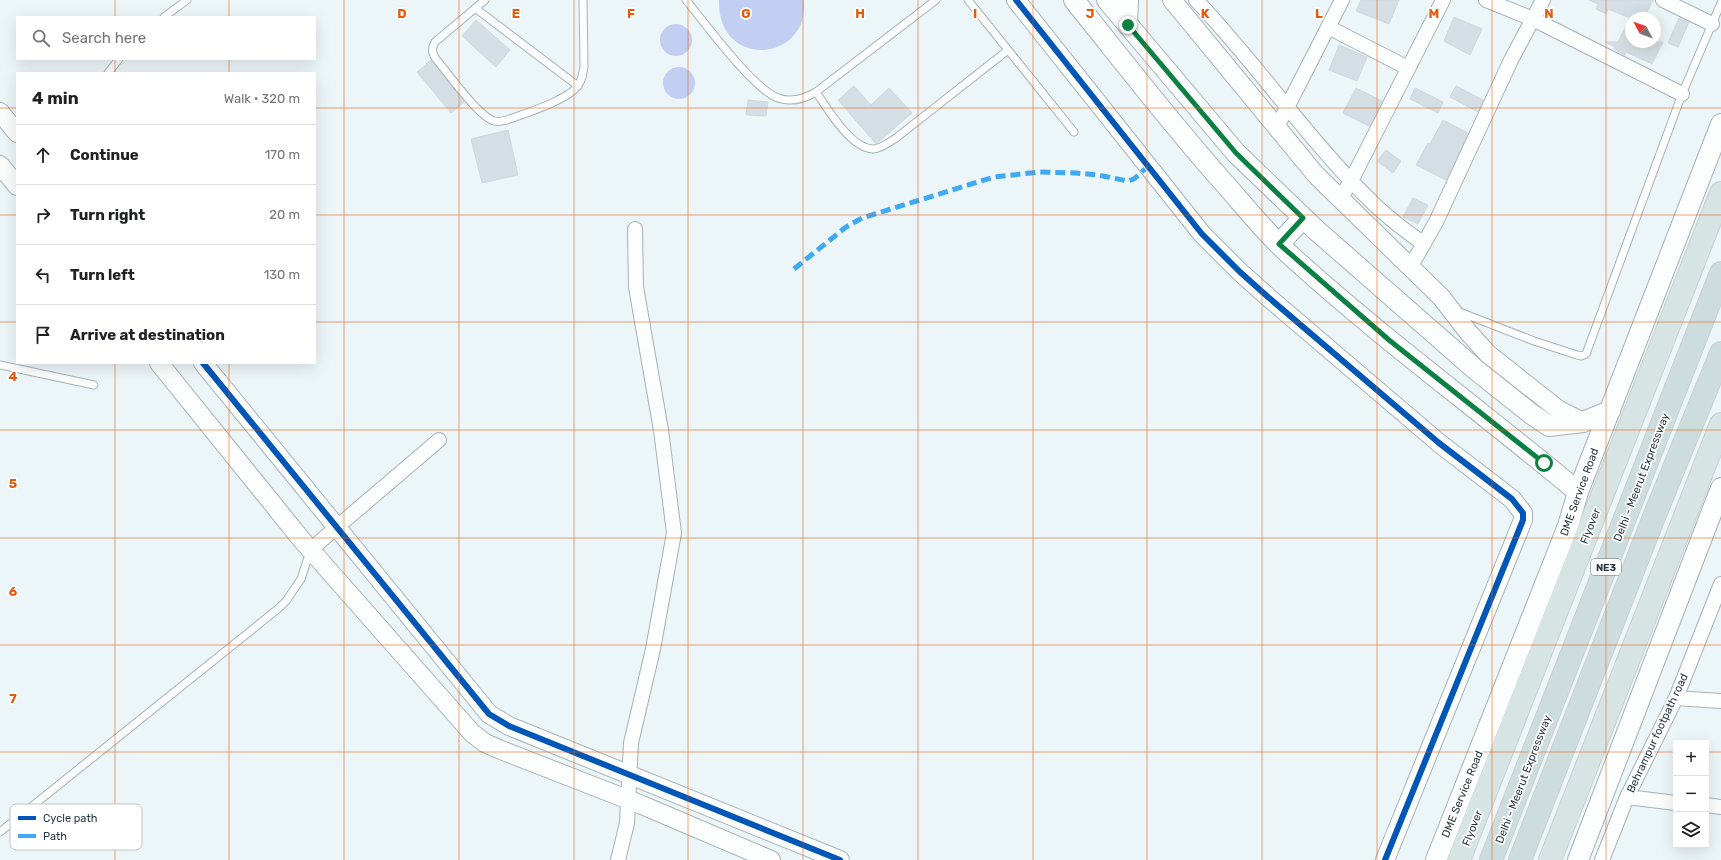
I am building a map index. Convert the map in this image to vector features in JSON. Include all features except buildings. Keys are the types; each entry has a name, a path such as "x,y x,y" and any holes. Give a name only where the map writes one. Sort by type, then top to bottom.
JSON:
{"highway":[{"name":"Flyover","path":"1459,860 1721,193"},
{"name":"Delhi - Meerut Expressway","path":"1491,860 1721,273"},
{"name":"NE3","path":"1520,860 1654,517 1721,353"},
{"path":"1550,860 1721,424"}],"main road":[{"path":"1074,0 1180,133 1279,244 1389,340 1507,433 1578,492"},
{"path":"1106,0 1236,153 1303,218 1429,331 1530,413 1549,426 1583,422 1610,411"},
{"name":"DME Service Road","path":"1436,860 1568,526 1578,492 1721,126"},
{"path":"1279,244 1303,218"},
{"path":"1578,860 1721,488"}],"street":[{"path":"1016,0 1208,240 1268,297 1439,443 1512,499 1523,513 1523,520 1385,860"},
{"path":"1128,25 1130,0"},
{"path":"1172,0 1316,175 1411,266 1441,297 1488,354 1552,406 1583,422"},
{"path":"1196,0 1286,107 1351,181 1377,207 1424,244"},
{"path":"1277,127 1342,0"},
{"path":"1340,199 1351,181 1443,0"},
{"path":"1486,0 1533,20 1682,94"},
{"path":"1411,266 1443,207 1511,60 1543,0"},
{"path":"1663,0 1712,24"},
{"path":"1328,27 1408,68"},
{"path":"0,112 16,132"},
{"path":"0,165 16,185"},
{"path":"635,229 636,287 661,430 674,533 653,649 631,743 629,775 641,805"},
{"path":"161,364 310,550 472,733 485,743 641,805 771,860"},
{"path":"204,364 489,714 509,726 840,860"},
{"path":"310,550 336,526 439,440"},
{"name":"Behrampur footpath road","path":"1602,860 1627,797 1676,698 1721,584"},
{"path":"1676,698 1721,701"},
{"path":"1627,797 1673,802"},
{"path":"618,860 627,823 641,805"},
{"path":"1709,805 1721,807"}],"lane":[{"path":"165,16 187,0"},
{"path":"485,0 435,42 432,50 433,54 441,65 478,108 489,118 498,122 507,120 566,96 578,86 583,75 584,66 583,0"},
{"path":"686,0 748,74 772,96 785,100 799,100 816,92 936,0"},
{"path":"968,0 1074,132"},
{"path":"1449,308 1577,355 1582,356 1586,354 1682,94 1721,2"},
{"path":"475,8 578,86"},
{"path":"816,92 850,137 866,147 874,149 883,146 896,138 1008,50"},
{"path":"109,72 118,60"},
{"path":"0,364 94,385"},
{"path":"35,804 279,608 300,579 310,550"},
{"path":"0,832 10,824"}],"water":[{"path":"719,0 804,0 802,21 793,36 779,46 763,50 747,47 732,38 722,23"},
{"path":"673,24 679,24 689,31 692,40 691,46 685,53 679,56 673,56 663,49 660,43 660,37 667,27"},
{"path":"676,67 682,67 692,74 695,83 694,89 688,96 682,99 676,99 666,92 663,86 663,80 670,70"}],"marked path":[{"path":"794,269 846,227 862,218 994,177 1040,172 1076,173 1098,175 1128,181 1134,179 1148,166"}],"cycle path":[{"path":"1016,0 1202,234 1240,272 1268,297 1439,443 1512,499 1523,513 1523,520 1385,860"},
{"path":"204,364 489,714 509,726 840,860"}],"route":[{"path":"1128,25 1236,153 1303,218 1279,244 1389,340 1544,463"}]}
